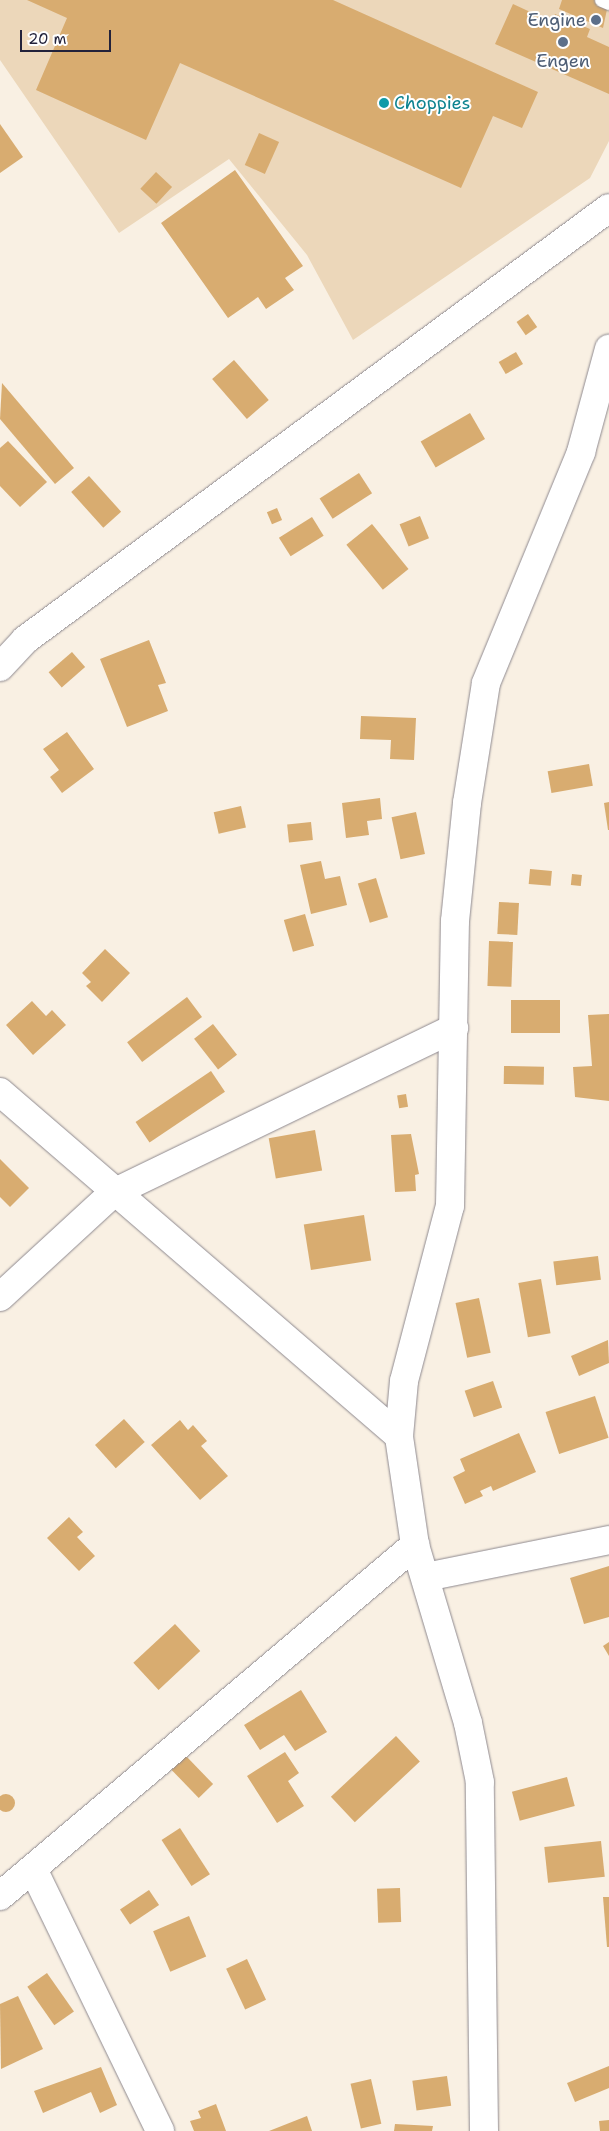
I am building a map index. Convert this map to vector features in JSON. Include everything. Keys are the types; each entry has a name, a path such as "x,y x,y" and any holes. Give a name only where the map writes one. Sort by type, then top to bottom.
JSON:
{"street":[{"path":"0,667 25,640 609,208"},
{"path":"484,2131 480,1782 426,1577 415,1544 400,1436 404,1381 450,1206 456,911 467,803 486,683 581,452 608,360"},
{"path":"0,1298 113,1193 454,1028"},
{"path":"0,1092 113,1193 400,1436"},
{"path":"426,1577 609,1540"},
{"path":"0,1896 415,1544"},
{"path":"33,1869 160,2131"}],"lane":[{"path":"602,0 609,3"}],"shaded area":[{"name":"Choppies","path":"0,0 609,0 609,141 590,178 353,340 307,255 229,159 119,233 0,60"}],"building":[{"name":"Choppies","path":"27,0 333,0 538,92 522,128 493,116 461,188 180,63 146,140 36,90 67,18"},
{"name":"Engine","path":"562,0 609,0 603,28 559,9"},
{"path":"513,4 552,22 555,14 590,29 587,37 609,47 609,94 495,44"},
{"path":"0,124 23,157 0,173"},
{"path":"259,133 279,142 265,174 245,165"},
{"path":"235,170 303,266 285,278 294,290 266,309 258,297 228,318 161,223"},
{"path":"156,172 172,187 156,204 140,189"},
{"path":"528,314 537,327 526,335 517,322"},
{"path":"516,352 523,364 506,374 499,362"},
{"path":"234,360 269,400 247,419 212,379"},
{"path":"2,383 74,468 55,484 0,419"},
{"path":"470,413 485,439 436,467 421,441"},
{"path":"8,441 47,482 20,507 0,486 0,448"},
{"path":"359,473 372,493 333,519 320,499"},
{"path":"89,476 121,512 103,528 71,492"},
{"path":"277,508 282,520 272,524 267,512"},
{"path":"420,516 429,538 409,546 400,524"},
{"path":"312,517 324,536 291,556 279,538"},
{"path":"372,524 409,569 383,590 346,545"},
{"path":"149,640 166,683 158,685 168,711 127,727 100,659"},
{"path":"72,652 85,667 62,687 49,672"},
{"path":"361,716 416,718 414,760 390,759 391,740 360,739"},
{"path":"67,732 94,769 62,793 50,777 59,770 43,749"},
{"path":"589,764 593,786 551,793 548,771"},
{"path":"380,798 382,819 367,821 369,835 346,838 342,803"},
{"path":"609,802 609,830 608,830 604,803"},
{"path":"241,806 246,827 219,834 214,812"},
{"path":"416,812 425,854 400,859 392,817"},
{"path":"311,822 313,840 289,842 287,825"},
{"path":"321,861 325,879 340,876 347,905 311,914 300,865"},
{"path":"530,869 552,871 551,886 529,884"},
{"path":"572,874 582,875 581,886 571,885"},
{"path":"376,878 388,917 370,923 358,884"},
{"path":"499,902 519,903 517,935 497,934"},
{"path":"305,914 314,946 293,952 284,920"},
{"path":"489,941 513,942 511,987 487,986"},
{"path":"105,949 130,973 102,1002 86,986 91,982 82,973"},
{"path":"187,997 202,1017 142,1062 127,1042"},
{"path":"511,1000 560,1000 560,1033 511,1033"},
{"path":"32,1001 46,1016 52,1010 66,1025 33,1055 6,1025"},
{"path":"609,1014 609,1101 575,1097 573,1067 592,1066 588,1015"},
{"path":"213,1024 237,1055 218,1070 194,1039"},
{"path":"504,1066 544,1067 544,1085 504,1084"},
{"path":"211,1071 225,1092 150,1143 136,1122"},
{"path":"406,1094 408,1107 399,1108 397,1095"},
{"path":"315,1130 322,1170 276,1179 269,1138"},
{"path":"411,1134 419,1174 415,1175 416,1191 395,1192 391,1135"},
{"path":"0,1159 29,1188 10,1207 0,1197"},
{"path":"364,1215 371,1260 311,1270 304,1225"},
{"path":"598,1256 601,1280 556,1285 553,1261"},
{"path":"541,1279 551,1333 528,1337 518,1283"},
{"path":"479,1298 491,1353 467,1358 456,1303"},
{"path":"608,1340 609,1363 579,1376 571,1356"},
{"path":"493,1381 502,1407 474,1417 465,1391"},
{"path":"595,1396 609,1438 559,1454 546,1412"},
{"path":"124,1419 145,1442 116,1468 95,1445"},
{"path":"180,1420 188,1430 193,1425 207,1441 201,1446 228,1476 200,1500 151,1445"},
{"path":"519,1433 536,1472 493,1491 491,1486 480,1491 483,1496 465,1504 453,1477 465,1471 460,1459"},
{"path":"69,1517 83,1532 77,1537 95,1556 79,1571 47,1538"},
{"path":"609,1566 609,1617 584,1624 570,1578"},
{"path":"175,1624 200,1651 159,1690 133,1663"},
{"path":"609,1642 609,1656 603,1646"},
{"path":"301,1690 327,1732 295,1751 284,1735 260,1750 244,1725"},
{"path":"396,1736 420,1762 355,1822 331,1797"},
{"path":"285,1752 299,1773 288,1781 304,1806 277,1823 247,1776"},
{"path":"186,1756 213,1784 199,1798 172,1770"},
{"path":"567,1777 575,1806 520,1821 512,1792"},
{"path":"6,1794 12,1797 15,1803 12,1809 6,1812 0,1809 -3,1803 0,1797"},
{"path":"180,1828 210,1874 192,1886 162,1840"},
{"path":"601,1841 605,1877 548,1883 544,1847"},
{"path":"400,1888 401,1922 378,1923 377,1889"},
{"path":"149,1890 159,1905 130,1924 120,1910"},
{"path":"603,1897 609,1897 609,1947 607,1947"},
{"path":"189,1916 206,1957 170,1972 153,1931"},
{"path":"247,1959 266,2000 245,2010 226,1969"},
{"path":"47,1973 74,2012 54,2025 27,1987"},
{"path":"18,1996 43,2049 1,2069 0,2004"},
{"path":"609,2066 609,2088 575,2102 567,2083"},
{"path":"101,2067 117,2105 100,2113 91,2092 43,2113 34,2091"},
{"path":"447,2076 451,2106 417,2111 412,2081"},
{"path":"371,2079 381,2124 361,2129 351,2084"},
{"path":"216,2104 226,2131 194,2131 190,2121 201,2118 198,2111"},
{"path":"307,2116 312,2131 269,2131"},
{"path":"609,2120 609,2131 600,2131 599,2121"},
{"path":"395,2124 433,2126 432,2131 394,2131"}],"place":[{"name":"Engine","path":"596,20"},
{"name":"Engen","path":"563,42"},
{"name":"Choppies","path":"384,103"}]}
